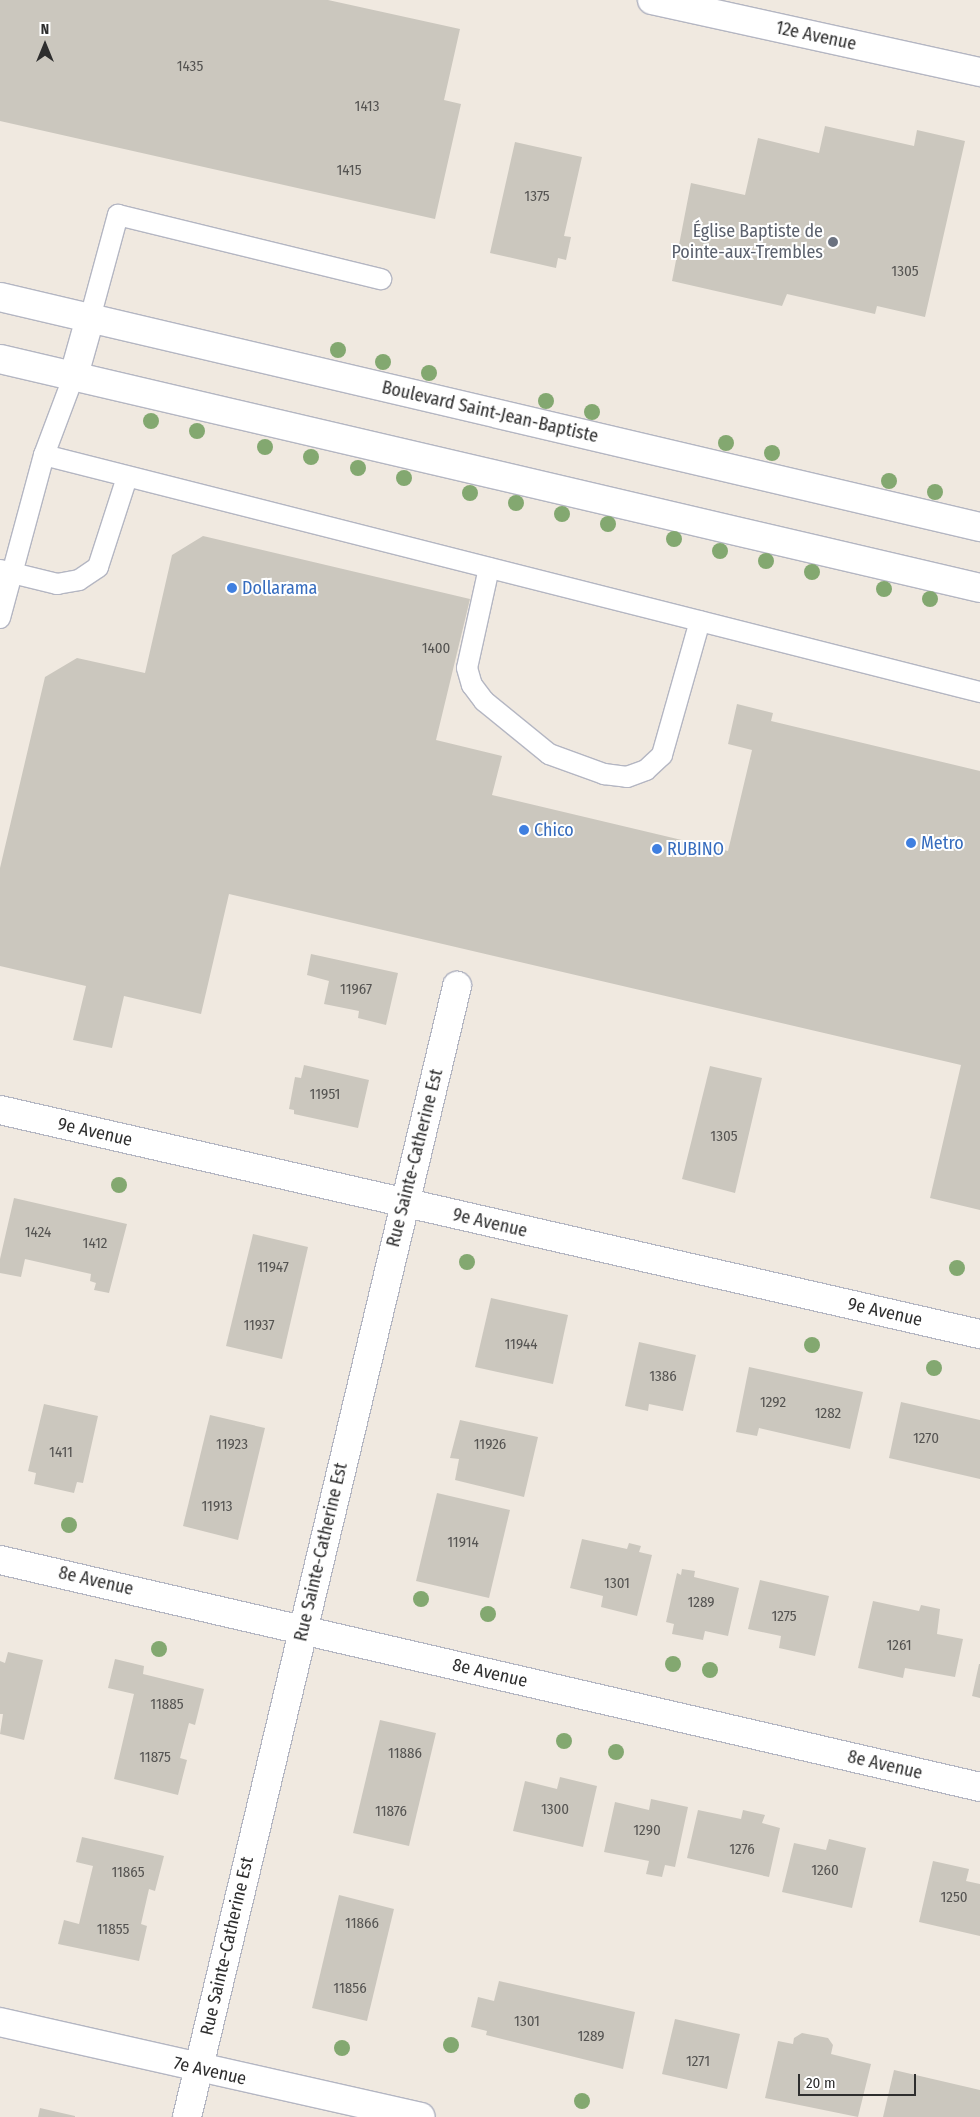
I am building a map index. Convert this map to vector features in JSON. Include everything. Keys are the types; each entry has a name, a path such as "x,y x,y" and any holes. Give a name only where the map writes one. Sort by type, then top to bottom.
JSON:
{"street":[{"name":"12e Avenue","path":"652,0 980,72"},
{"name":"Boulevard Saint-Jean-Baptiste","path":"0,297 980,526"},
{"path":"74,375 90,318"},
{"path":"0,359 980,588"},
{"name":"Rue Sainte-Catherine Est","path":"187,2117 456,986"},
{"name":"9e Avenue","path":"0,1110 404,1204 980,1334"},
{"name":"8e Avenue","path":"0,1560 980,1787"},
{"name":"7e Avenue","path":"0,2022 420,2117"}],"lane":[{"path":"90,318 118,214 382,279"},
{"path":"0,618 6,572 44,455 74,375"},
{"path":"44,455 980,692"},
{"path":"6,572 57,584 79,580 98,567 127,477"},
{"path":"489,568 467,668 472,684 484,701 549,754 604,774 627,777 646,770 662,755 700,622"}],"building":[{"path":"0,0 328,0 460,29 444,100 461,104 435,219 0,121"},
{"path":"825,126 914,146 917,130 965,141 925,317 877,306 875,314 787,294 782,306 672,281 691,183 745,195 758,138 819,153"},
{"path":"515,142 582,157 564,236 571,237 566,260 558,258 556,268 490,253"},
{"path":"203,536 470,599 436,740 502,756 492,795 728,851 752,750 728,744 737,704 773,713 771,721 980,771 980,1210 930,1198 961,1065 229,894 201,1014 124,996 112,1048 73,1040 86,986 0,966 0,868 45,677 77,658 145,673 172,555"},
{"path":"311,954 398,973 386,1025 358,1018 359,1011 324,1004 329,981 307,975"},
{"path":"304,1065 369,1080 358,1128 294,1114 294,1110 289,1109 295,1077 301,1078"},
{"path":"710,1066 762,1078 735,1193 682,1179"},
{"path":"14,1198 127,1224 109,1293 94,1290 96,1283 90,1281 91,1274 25,1259 21,1277 0,1273 0,1259"},
{"path":"253,1234 308,1247 282,1359 226,1346"},
{"path":"491,1298 568,1315 553,1384 475,1367"},
{"path":"639,1342 696,1355 683,1411 649,1404 648,1411 625,1406"},
{"path":"749,1367 863,1392 850,1449 759,1428 757,1436 736,1432"},
{"path":"901,1402 980,1420 980,1479 889,1458"},
{"path":"44,1404 98,1416 83,1483 77,1482 74,1493 34,1484 36,1473 28,1471"},
{"path":"210,1415 265,1428 238,1540 183,1526"},
{"path":"460,1420 538,1437 524,1497 455,1480 459,1459 450,1458"},
{"path":"437,1493 510,1510 489,1598 416,1581"},
{"path":"582,1539 627,1549 629,1543 641,1546 639,1552 652,1555 637,1616 601,1607 603,1596 570,1588"},
{"path":"682,1569 695,1571 694,1577 739,1588 728,1636 705,1631 703,1640 672,1634 674,1624 666,1622 677,1573 681,1575"},
{"path":"760,1580 829,1596 815,1656 779,1648 781,1636 748,1629"},
{"path":"873,1601 919,1611 921,1605 940,1609 937,1634 963,1639 955,1677 905,1668 903,1678 858,1668"},
{"path":"8,1652 43,1660 24,1740 0,1734 3,1714 0,1714 0,1661 5,1663"},
{"path":"115,1659 144,1666 143,1674 204,1689 195,1725 189,1723 180,1758 187,1760 178,1795 114,1779 134,1694 108,1688"},
{"path":"980,1664 980,1698 972,1696"},
{"path":"380,1720 436,1733 409,1846 353,1833"},
{"path":"560,1777 597,1786 583,1847 513,1831 525,1781 557,1789"},
{"path":"651,1799 688,1807 675,1867 665,1865 662,1877 646,1874 649,1861 604,1852 615,1802 649,1810"},
{"path":"698,1810 741,1819 743,1810 765,1815 762,1823 780,1828 769,1877 687,1858"},
{"path":"82,1837 164,1856 155,1891 149,1889 141,1924 147,1926 139,1961 58,1944 64,1920 79,1924 93,1866 76,1862"},
{"path":"829,1839 866,1848 852,1908 782,1892 794,1843 826,1850"},
{"path":"933,1861 969,1869 966,1881 980,1884 980,1936 919,1922"},
{"path":"339,1895 394,1909 367,2021 312,2008"},
{"path":"499,1981 635,2012 623,2069 486,2035 487,2031 471,2027 478,1997 494,2001"},
{"path":"675,2019 740,2034 727,2089 662,2074"},
{"path":"802,2033 828,2038 833,2045 831,2054 871,2064 858,2117 765,2098 778,2041 793,2044 794,2038"},
{"path":"894,2070 980,2090 980,2117 883,2117"},
{"path":"40,2108 75,2116 75,2117 38,2117"}],"place":[{"name":"Église Baptiste de Pointe-aux-Trembles","path":"833,242"},
{"name":"Dollarama","path":"232,588"},
{"name":"Chico","path":"524,830"},
{"name":"Metro","path":"911,843"},
{"name":"RUBINO","path":"657,849"}]}
